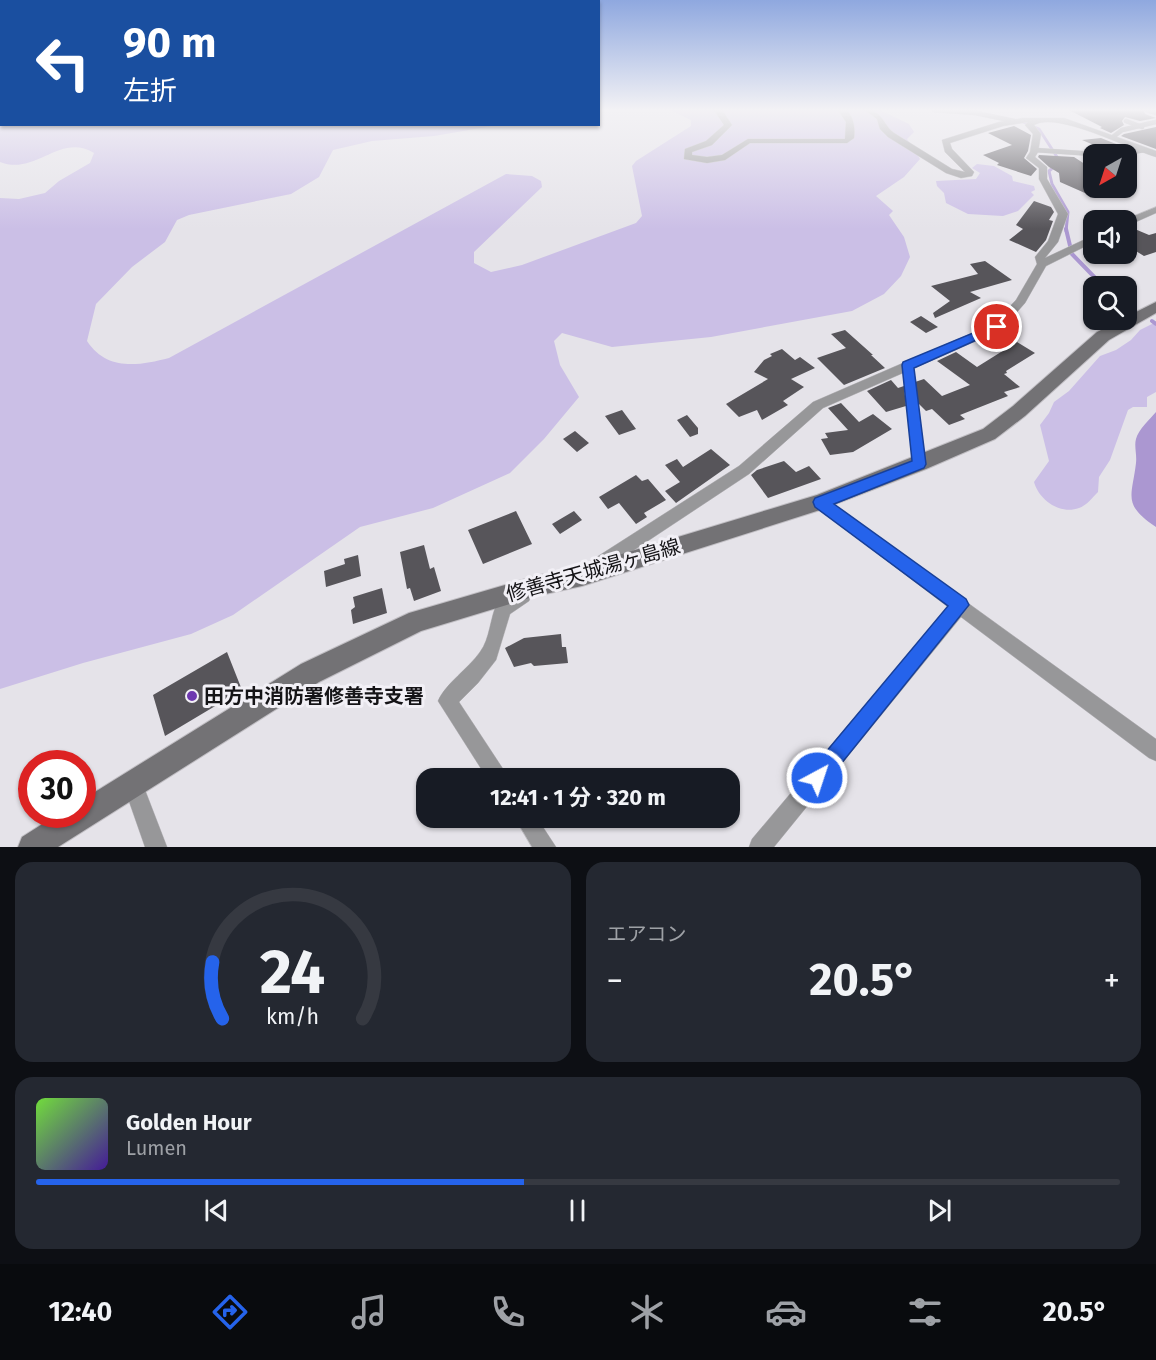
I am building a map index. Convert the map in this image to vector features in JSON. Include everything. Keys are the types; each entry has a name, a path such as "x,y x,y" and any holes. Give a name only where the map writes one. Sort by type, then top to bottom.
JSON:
{"main road":[{"name":"修善寺天城湯ヶ島線","path":"32,847 310,673 417,621 536,586 582,576 820,502 989,434 1019,411 1103,336 1156,308"}],"street":[{"path":"692,150 688,151 687,157 707,160 725,157 736,150"},
{"path":"916,150 949,171 961,175 969,174 970,172 948,150"},
{"path":"1035,150 1030,158 1042,167 1043,179 1063,214 1053,242 1040,257 1041,267"},
{"path":"1145,150 1156,154"},
{"path":"1137,218 1156,210"},
{"path":"582,576 744,470 818,405 997,327 1011,314 1041,267 1050,258 1083,243"},
{"path":"820,502 1156,752"},
{"path":"492,768 447,701 472,677 490,654 502,609 536,586"},
{"path":"760,847 960,605"},
{"path":"133,784 156,847"},
{"path":"532,828 545,847"}],"lane":[{"path":"1035,150 1083,153"},
{"path":"1137,151 1145,150"},
{"path":"908,365 919,464"}],"shaded area":[{"path":"0,150 62,150 25,164 13,165 0,162"},
{"path":"86,150 335,150 319,177 291,194 189,215 177,220 165,242 132,267 96,304 87,341 104,357 124,364 146,363 169,358 506,174 532,176 541,181 542,187 474,252 474,263 491,272 522,265 636,223 642,216 632,166 654,150 914,150 920,159 904,177 876,196 893,211 889,215 904,237 910,257 901,276 884,294 852,311 711,337 612,347 562,333 554,341 560,365 579,397 544,439 510,473 433,508 360,527 233,615 191,634 83,663 0,689 0,198 19,199 45,193 59,181 90,163 94,153"},
{"path":"977,164 994,166 1012,176 1013,181 1034,186 1035,190 1031,192 1034,195 1018,211 1003,216 968,214 946,203 944,193 937,186 936,181 976,179 980,173 972,168"},
{"path":"1156,322 1156,392 1147,397 1147,407 1133,407 1128,410 1110,460 1099,477 1098,492 1079,508 1072,510 1058,508 1040,495 1034,482 1049,461 1040,425 1054,402 1069,391 1100,356 1116,350 1131,340 1140,330"},
{"path":"1156,412 1156,527 1138,512 1134,506 1132,492 1136,463 1136,439"}],"building":[{"path":"999,150 1028,150 1024,158 1037,169 1031,176 997,165 999,163 983,155"},
{"path":"1039,155 1074,157 1083,163 1083,192 1060,182 1059,173 1038,157"},
{"path":"1034,201 1051,207 1054,212 1049,220 1053,221 1046,240 1036,252 1009,240 1023,229 1016,225"},
{"path":"1137,230 1149,235 1156,233 1156,252 1144,256 1137,252"},
{"path":"985,261 1012,280 970,292 981,298 935,318 933,313 950,301 931,286 978,274 970,264"},
{"path":"921,316 938,327 926,333 910,322"},
{"path":"845,330 885,368 844,385 817,358 846,348 831,334"},
{"path":"1017,342 1035,353 1004,374 1020,387 1004,392 1008,396 960,415 965,419 949,425 932,409 926,411 918,403 915,382 924,379 942,396 970,385 937,361 956,352 977,367"},
{"path":"782,349 795,360 800,357 815,368 791,379 804,387 783,401 788,405 762,420 757,410 739,417 726,404 768,379 754,372 764,360 772,356 770,354"},
{"path":"891,380 898,388 904,386 906,406 886,412 867,391"},
{"path":"841,403 859,422 873,414 892,429 853,452 830,455 821,439 828,438 825,433 848,430 828,408"},
{"path":"622,410 636,429 619,435 605,416"},
{"path":"687,415 698,428 698,434 690,437 677,420"},
{"path":"575,431 589,443 577,452 563,439"},
{"path":"711,449 730,465 676,503 665,491 680,482 665,465 677,459 683,467"},
{"path":"784,461 796,472 809,466 821,479 768,498 751,475 757,470"},
{"path":"636,475 642,481 648,479 666,500 644,513 647,517 636,524 619,503 608,509 599,497"},
{"path":"516,511 532,544 483,564 468,530"},
{"path":"574,511 582,520 560,534 552,524"},
{"path":"424,545 430,569 434,567 441,591 414,601 410,588 407,589 400,552"},
{"path":"358,555 361,576 326,587 324,571 345,564 344,559"},
{"path":"382,588 387,613 353,624 351,610 355,607 353,597"},
{"path":"561,634 562,647 566,647 568,663 534,666 531,663 514,667 505,648 524,638"},
{"path":"227,652 242,690 165,736 153,695"}],"waterway":[{"path":"1052,150 1059,160"},
{"path":"1055,166 1049,171 1052,184 1068,212 1066,230"},
{"path":"1066,230 1072,254 1093,276"},
{"path":"1152,321 1156,324"}],"place":[{"name":"田方中消防署修善寺支署","path":"192,696"}],"route":[{"path":"817,778 960,605 820,502 919,464 908,365 997,327"}]}
